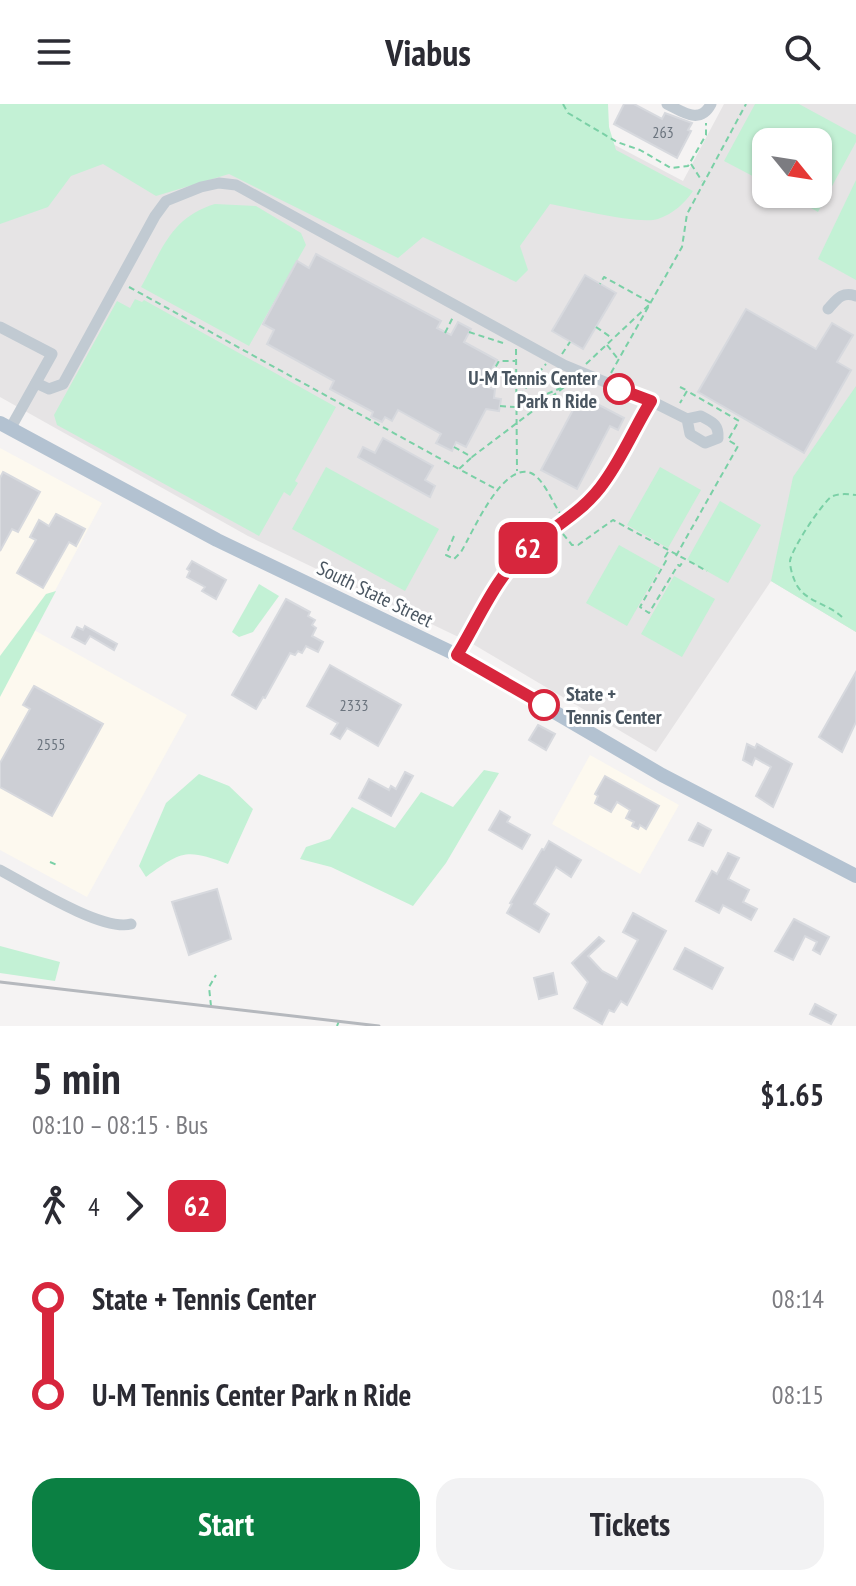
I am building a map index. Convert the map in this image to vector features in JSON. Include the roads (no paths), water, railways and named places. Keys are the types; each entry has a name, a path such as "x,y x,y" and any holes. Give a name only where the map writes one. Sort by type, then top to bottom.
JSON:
{"main road":[{"name":"South State Street","path":"5,426 217,540 457,655 662,775 856,876"}],"street":[{"path":"667,104 692,116 707,109"},
{"path":"36,383 49,389 63,384 166,201 219,183 236,185 578,375 651,401 687,419"},
{"path":"828,309 840,296 847,293 856,296"},
{"path":"0,327 52,354 36,383 5,426"},
{"path":"457,655 501,578 527,549 564,527 605,481 651,401"},
{"path":"0,870 100,921 121,927 131,924"}],"railway":[{"path":"0,982 379,1026"}],"place":[{"name":"U-M Tennis Center Park n Ride","path":"619,389"},
{"name":"State + Tennis Center","path":"544,705"}]}
